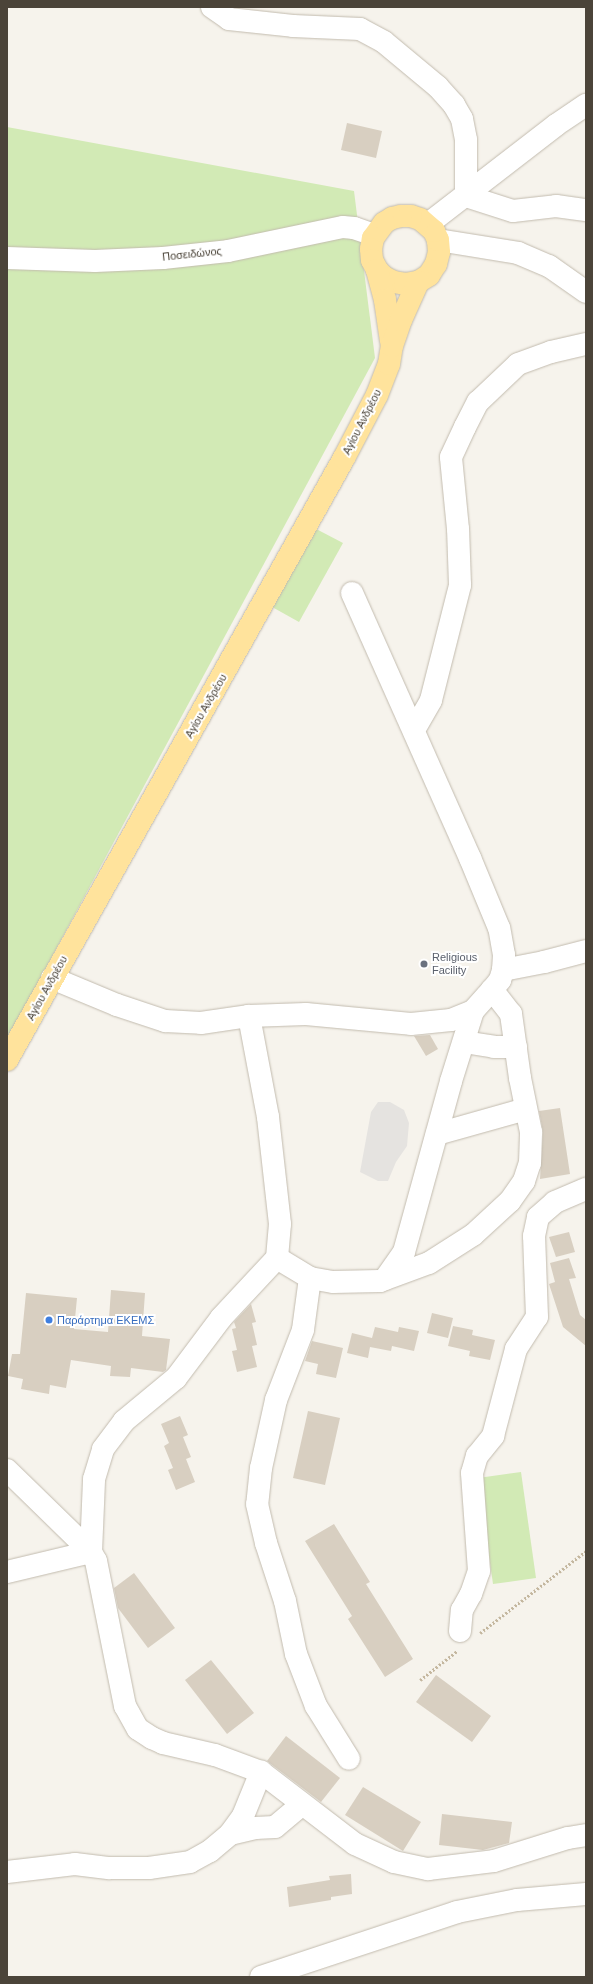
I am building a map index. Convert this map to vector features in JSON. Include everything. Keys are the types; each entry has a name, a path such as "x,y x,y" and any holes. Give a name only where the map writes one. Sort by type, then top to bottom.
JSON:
{"main road":[{"path":"374,235 384,223 392,218 401,216 411,216 433,232"},
{"name":"Αγίου Ανδρέου","path":"7,1060 344,458 377,395 389,364 392,346 408,300 418,282 429,275 436,264 440,252 433,232"},
{"name":"Αγίου Ανδρέου","path":"374,235 371,249 372,260 377,270 385,300 392,346"},
{"path":"377,270 384,277 394,282 405,284 418,282"}],"street":[{"path":"212,7 229,19 288,16 360,29 384,42 438,87 454,105 462,119 466,140 466,196"},
{"path":"586,104 556,125 466,196 433,232 518,253 549,266 586,292"},
{"path":"466,196 513,211 556,206 586,210"},
{"name":"Ποσειδώνος","path":"7,258 95,261 163,258 228,251 343,227 354,228 374,235"},
{"path":"414,730 431,700 460,585 458,529 451,457 478,402 518,364 551,352 586,344"},
{"path":"52,978 117,1005 165,1021 201,1023 249,1016 306,1014 412,1024 451,1020 473,1011 500,980 503,970 504,955 499,928 414,730 352,593"},
{"path":"503,970 544,962 586,951"},
{"path":"277,1258 310,1278 333,1282 380,1281 429,1263 473,1235 510,1201 524,1181 530,1163 531,1132 511,1014 492,990"},
{"path":"385,1279 404,1252 473,1011"},
{"path":"91,1552 94,1479 103,1449 124,1421 176,1378 221,1318 277,1258 280,1224 268,1117 249,1016"},
{"path":"464,1042 494,1047 516,1046"},
{"path":"437,1134 526,1109"},
{"path":"465,1639 462,1610 471,1594 479,1571 472,1473 477,1456 493,1436 516,1350 537,1317 534,1236 538,1217 555,1202 586,1189"},
{"path":"310,1278 302,1330 276,1400 261,1468 257,1504 266,1543 285,1601 296,1654 316,1706 349,1759"},
{"path":"7,1470 91,1552 96,1561 125,1706 138,1729 163,1743 215,1755 261,1772 356,1844 394,1862 428,1869 494,1861 568,1838 586,1835"},
{"path":"7,1572 91,1552"},
{"path":"7,1872 75,1864 110,1868 149,1868 190,1862 210,1852 230,1834 244,1816 261,1772"},
{"path":"230,1834 255,1828 275,1827 302,1804"},
{"path":"261,1977 457,1912 517,1900 586,1894"}],"path":[{"path":"420,1680 465,1639 586,1551"}],"green space":[{"path":"7,127 354,191 375,358 7,1040"},
{"path":"299,520 343,543 299,622 256,598"},
{"path":"521,1472 536,1578 493,1584 478,1478"}],"shaded area":[{"path":"378,1102 390,1102 404,1110 409,1123 407,1146 396,1162 388,1181 378,1181 360,1172 371,1112"}],"building":[{"path":"347,123 382,131 376,158 341,150"},
{"path":"430,1035 438,1049 426,1056 414,1036"},
{"path":"560,1108 570,1174 540,1179 543,1132 539,1111"},
{"path":"569,1232 575,1252 556,1257 549,1237"},
{"path":"569,1258 576,1278 569,1279 580,1315 586,1320 586,1346 563,1327 549,1284 555,1282 550,1263"},
{"path":"111,1290 145,1293 142,1336 170,1339 166,1370 163,1372 131,1368 130,1377 110,1376 111,1366 71,1360 66,1388 50,1385 49,1394 21,1389 23,1379 8,1376 12,1354 20,1354 26,1293 77,1298 74,1329 108,1332"},
{"path":"251,1304 256,1322 252,1323 257,1345 252,1346 257,1367 237,1372 232,1351 237,1350 232,1329 236,1328 234,1322"},
{"path":"432,1313 453,1318 448,1338 427,1333"},
{"path":"453,1326 473,1330 472,1335 495,1340 490,1360 469,1356 470,1351 448,1346"},
{"path":"375,1327 398,1332 399,1327 419,1331 414,1351 392,1346 391,1351 370,1347 368,1358 347,1353 352,1333 372,1338"},
{"path":"312,1341 343,1348 336,1378 316,1374 318,1364 305,1361"},
{"path":"308,1411 340,1418 325,1485 293,1478"},
{"path":"180,1416 188,1435 183,1437 191,1457 186,1459 195,1482 176,1490 168,1470 173,1468 164,1446 169,1443 161,1424"},
{"path":"334,1524 370,1582 366,1584 413,1659 385,1677 348,1619 352,1616 305,1541"},
{"path":"134,1573 175,1628 148,1648 118,1608 114,1588"},
{"path":"211,1660 254,1713 227,1734 185,1680"},
{"path":"436,1675 491,1716 472,1742 416,1702"},
{"path":"286,1736 340,1778 321,1802 267,1761"},
{"path":"363,1787 421,1822 403,1851 345,1815"},
{"path":"442,1814 512,1822 509,1843 483,1850 439,1845"},
{"path":"351,1874 352,1894 331,1897 331,1900 289,1907 287,1887 330,1880 329,1876"}],"place":[{"name":"Religious Facility","path":"424,964"},
{"name":"Παράρτημα ΕΚΕΜΣ","path":"49,1320"}]}
